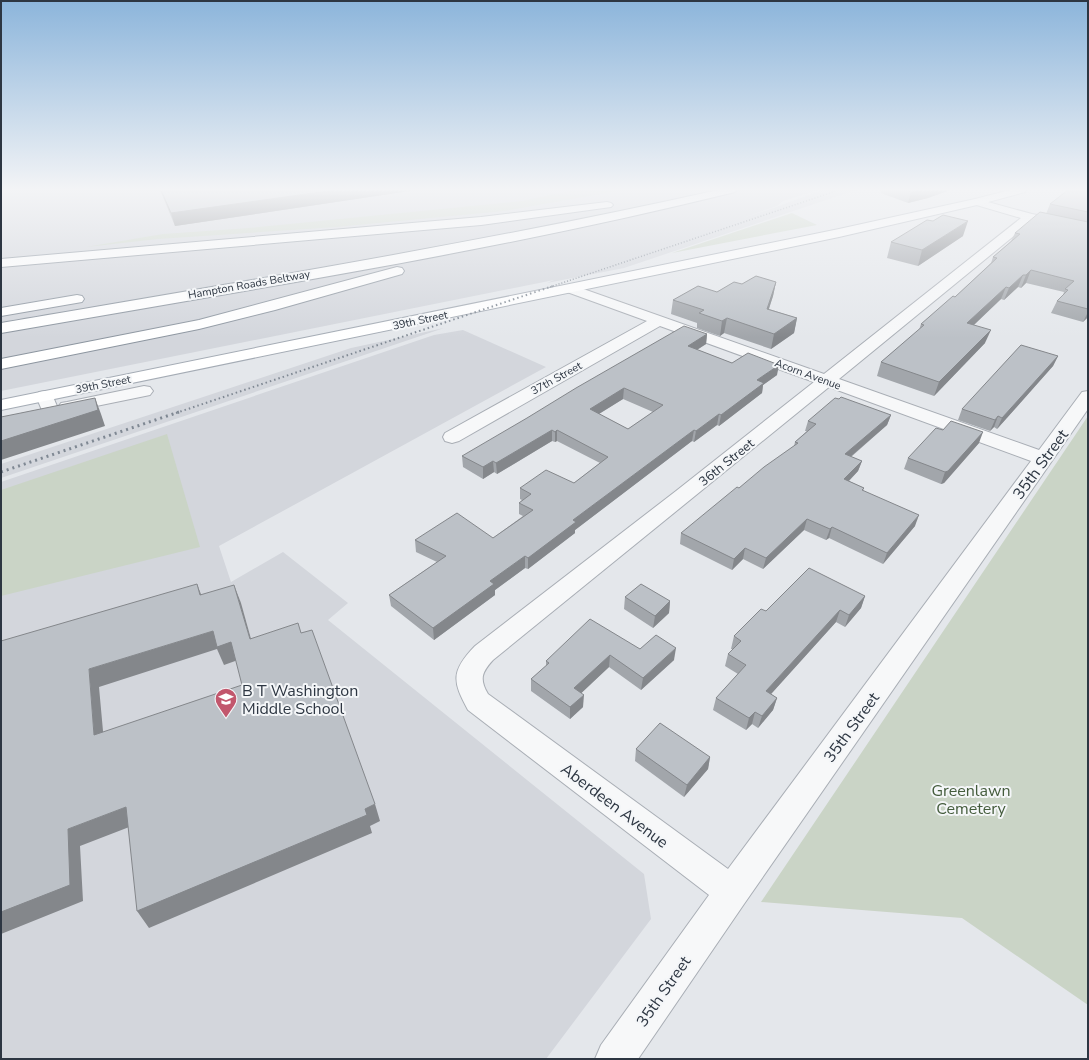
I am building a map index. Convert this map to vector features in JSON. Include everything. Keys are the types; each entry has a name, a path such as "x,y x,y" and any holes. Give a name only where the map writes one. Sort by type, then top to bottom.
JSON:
{"main road":[{"path":"1,263 272,239"},
{"name":"Hampton Roads Beltway","path":"1,328 499,239"},
{"path":"1,364 173,331 274,307 504,239"},
{"name":"39th Street","path":"1,405 47,403 808,239"},
{"path":"1,312 86,297"}],"street":[{"name":"36th Street","path":"498,718 478,702 470,690 468,676 474,664 484,653 827,381 1002,239"},
{"name":"Acorn Avenue","path":"572,289 1044,459"},
{"name":"37th Street","path":"452,437 660,320"},
{"path":"1,421 47,403 144,391"},
{"name":"35th Street","path":"615,1059 732,892 1088,396"},
{"name":"Aberdeen Avenue","path":"498,718 732,892"}],"shaded area":[{"path":"1,239 709,239 624,268 547,283 554,280 1,391"},
{"path":"444,328 1,478 1,464 351,348"},
{"name":"B T Washington Middle School","path":"463,330 546,367 219,546 231,582 283,552 348,603 328,620 644,874 651,919 546,1059 1,1059 1,482 434,335"}],"green space":[{"path":"131,239 154,239 86,247"},
{"path":"713,239 742,239 672,253"},
{"name":"Greenlawn Cemetery","path":"1088,416 1088,1005 962,918 761,902"},
{"path":"167,434 200,547 1,596 1,490"}],"building":[{"path":"895,239 939,239 922,250 891,242"},
{"path":"1014,239 1088,239 1088,309 1057,301 1068,290 1065,289 1074,281 1031,270 1009,288 1006,287 967,323 991,330 939,382 881,362 924,325 921,324 953,296 955,297 997,258 993,257"},
{"path":"756,276 776,282 767,309 797,318 774,334 727,318 722,321 699,313 704,310 673,300 698,286 717,292 734,282 742,284"},
{"path":"684,326 707,334 688,346 732,363 748,353 779,365 757,380 764,383 721,415 719,414 696,431 694,430 573,520 576,522 528,558 525,556 490,581 494,584 433,628 389,595 446,556 415,540 457,513 493,538 533,510 519,503 531,494 520,488 546,470 574,483 608,457 557,430 555,432 552,430 496,463 493,461 483,467 462,456","holes":["624,388 663,405 628,429 590,409"]},
{"path":"1021,345 1058,356 1002,418 998,416 995,420 962,409"},
{"path":"841,397 891,415 845,454 862,461 844,479 864,488 862,490 919,515 887,553 832,527 830,529 807,519 766,558 745,548 734,559 681,533 737,487 739,488 764,467 798,443 795,442 816,424 808,421 835,398 839,399"},
{"path":"95,398 98,410 1,441 1,417"},
{"path":"951,421 983,432 948,471 945,472 908,458 936,428 943,430"},
{"path":"809,568 865,596 849,615 840,610 766,691 777,698 762,716 755,712 749,718 716,698 746,665 728,654 741,641 734,636 761,609 766,611"},
{"path":"197,584 200,595 234,585 250,639 298,623 301,633 312,630 375,804 365,809 367,815 137,911 126,807 68,829 70,885 1,912 1,641","holes":["213,631 217,647 231,642 242,685 94,735 89,669"]},
{"path":"641,584 670,601 655,616 625,597"},
{"path":"590,619 640,649 656,635 676,648 643,678 610,655 574,688 584,695 570,707 531,679 549,663 546,661"},
{"path":"660,723 710,757 687,785 636,749"}],"railway":[{"path":"550,287 692,239"},
{"path":"176,413 553,286"},
{"path":"1,472 179,412"}],"place":[{"name":"B T Washington Middle School","path":"226,718"}]}
